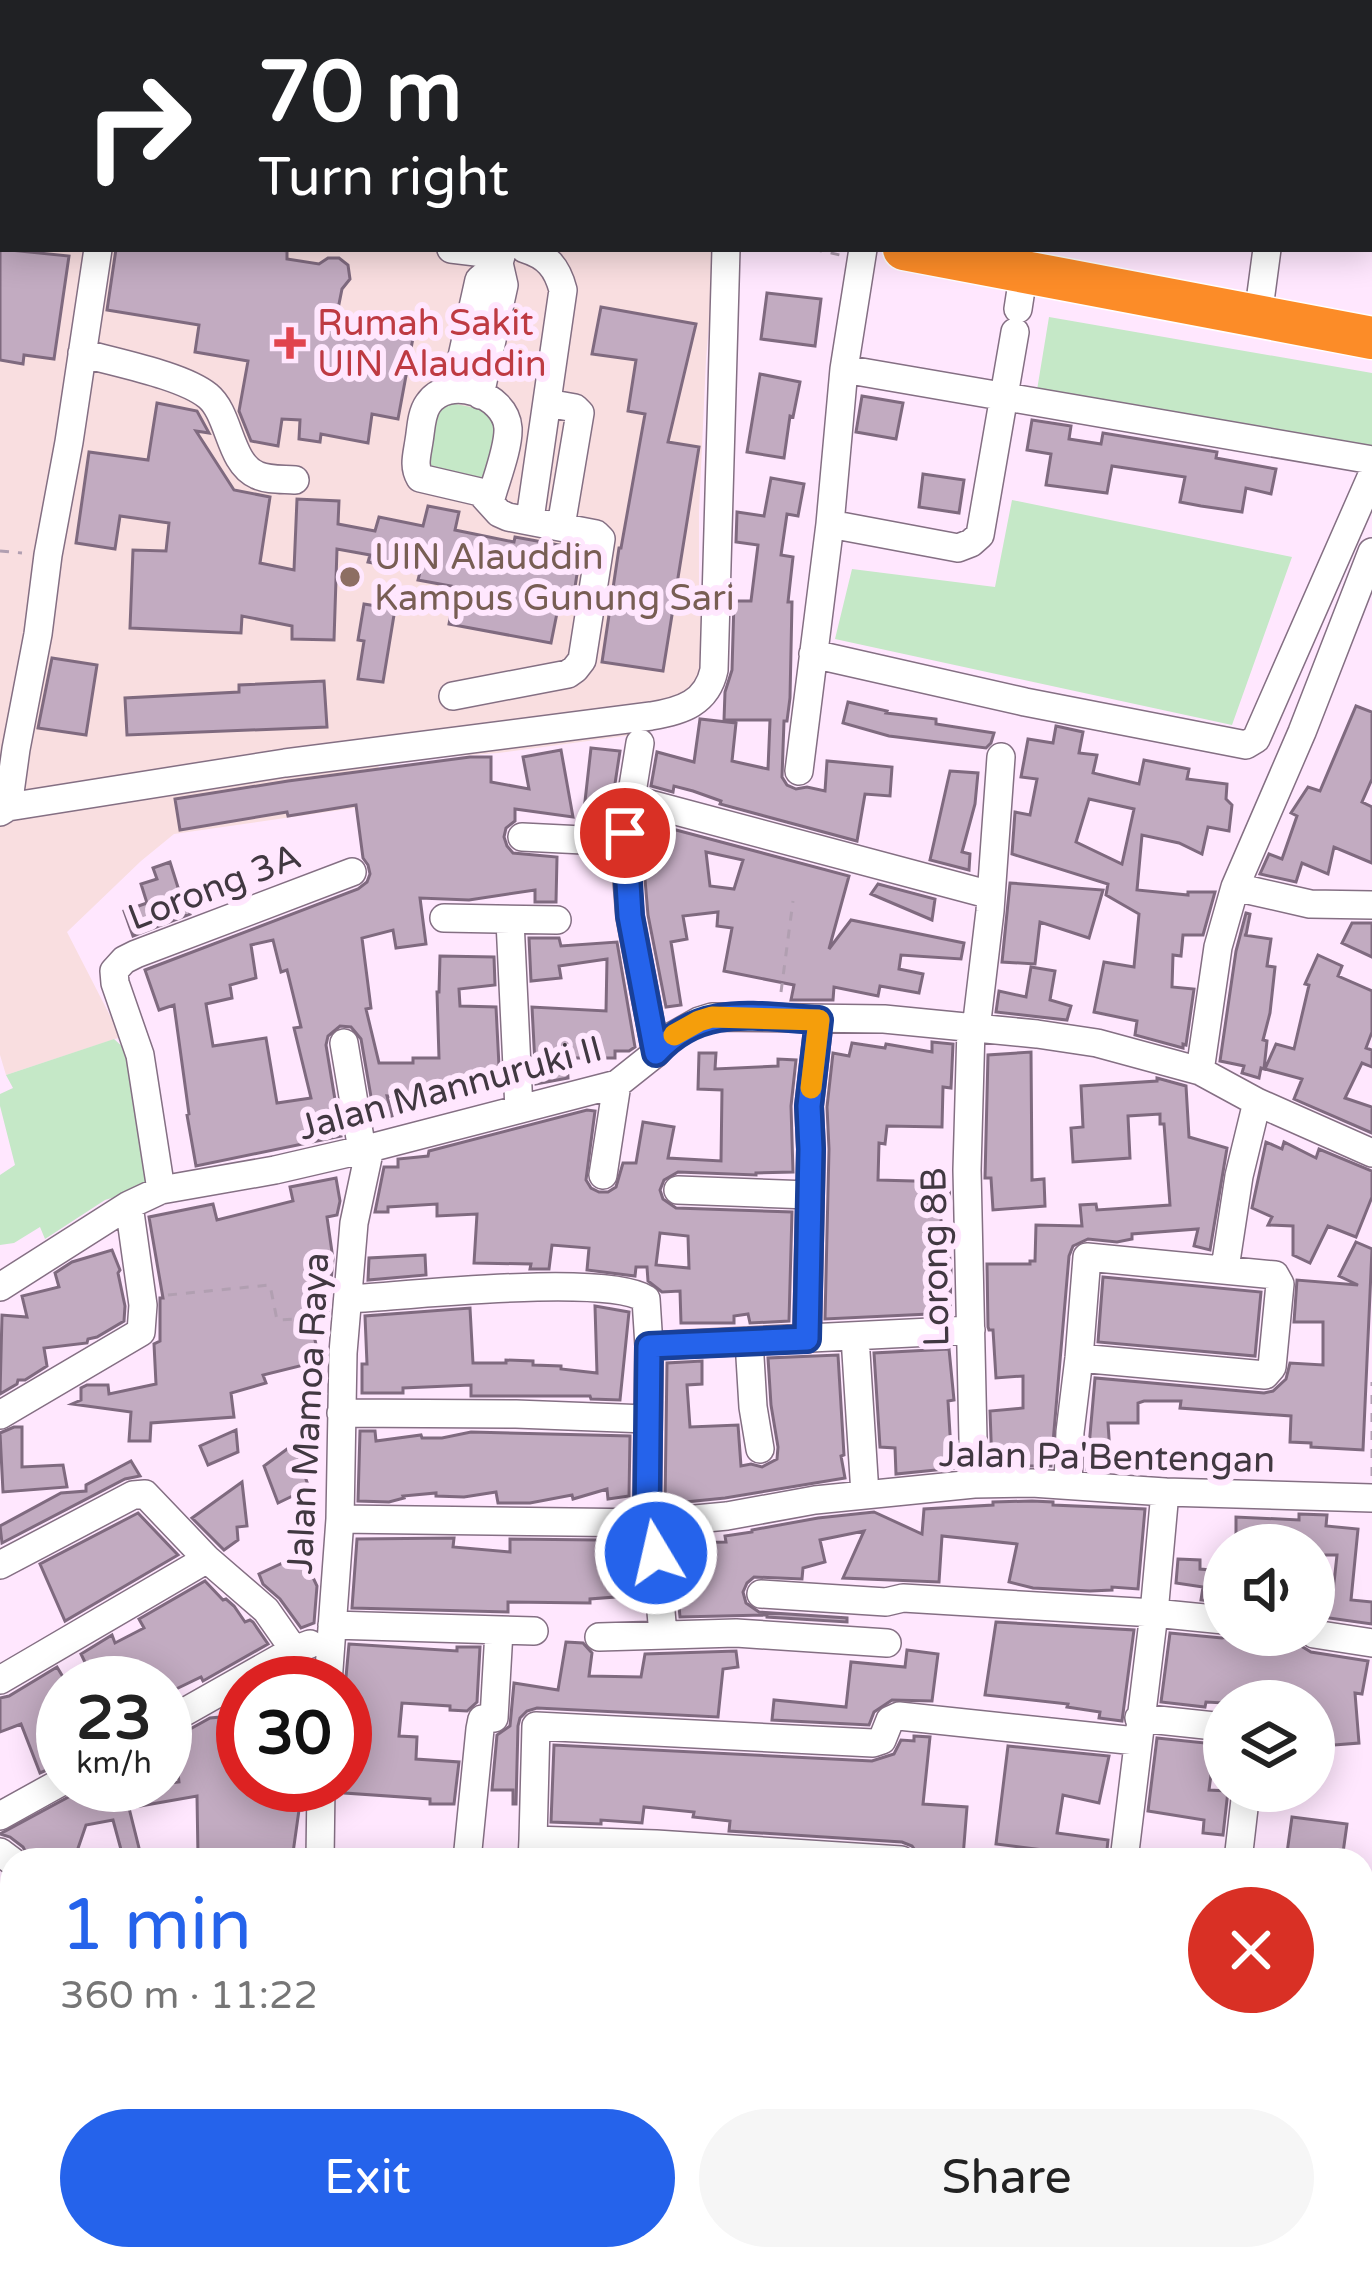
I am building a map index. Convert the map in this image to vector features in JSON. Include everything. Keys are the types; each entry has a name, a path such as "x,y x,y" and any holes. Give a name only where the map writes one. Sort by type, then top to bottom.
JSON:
{"highway":[{"path":"912,252 1019,292 1372,338"},
{"path":"1019,292 1261,294 1372,315"}],"street":[{"path":"98,252 38,634 4,809 285,763 668,713 698,701 714,670 726,254"},
{"path":"1261,294 1267,252"},
{"path":"468,392 504,285 507,254 544,255 563,290 530,519"},
{"path":"799,771 859,266"},
{"path":"830,524 958,548 980,535 1019,292"},
{"path":"82,353 198,389 220,409 229,437 248,469 257,476 295,480"},
{"path":"844,369 1372,460"},
{"path":"453,696 568,674 582,660 602,544 596,534 499,513 480,492 427,481 416,474 424,410 436,396 468,392 499,404 506,417 508,434 490,502"},
{"path":"547,404 580,413 561,526"},
{"path":"813,654 1047,706 1250,743 1256,739 1372,475"},
{"path":"1200,1071 1218,947 1235,887 1366,584 1372,552"},
{"path":"564,725 568,674"},
{"path":"640,743 624,842 630,916 656,1053"},
{"name":"Lorong 8B","path":"974,1484 968,1170 974,1028 991,895 1001,758"},
{"path":"631,799 991,895"},
{"path":"522,837 624,842"},
{"name":"Lorong 3A","path":"161,1190 140,1055 114,971 136,954 352,872"},
{"path":"1235,887 1310,904 1372,905"},
{"path":"444,918 557,920"},
{"path":"510,921 519,1108"},
{"name":"Jalan Mannuruki II","path":"0,1287 129,1205 161,1190 366,1149 617,1084 669,1038 712,1017 884,1019 1097,1043 1200,1071 1372,1153"},
{"path":"807,1339 809,1106 819,1020"},
{"path":"344,1043 366,1149"},
{"path":"603,1175 617,1084"},
{"path":"1225,1268 1239,1176 1257,1102"},
{"name":"Jalan Mamoa Raya","path":"330,1656 340,1520 347,1308 366,1149"},
{"path":"678,1190 809,1195"},
{"path":"0,1415 136,1337 144,1323 129,1205"},
{"path":"1068,1485 1087,1257 1225,1268 1278,1278 1268,1373 1079,1358"},
{"path":"347,1308 546,1286 644,1297 649,1346 650,1523 663,1634"},
{"path":"649,1346 971,1330"},
{"path":"855,1336 865,1494"},
{"path":"749,1341 760,1449"},
{"path":"340,1413 647,1419"},
{"name":"Jalan Pa'Bentengan","path":"340,1520 650,1523 974,1484 1372,1498"},
{"path":"1125,1848 1165,1492"},
{"path":"0,1565 140,1493 151,1498 207,1558 266,1610 294,1650"},
{"path":"0,1680 207,1558"},
{"path":"761,1594 886,1602 902,1598 1203,1618"},
{"path":"192,1708 331,1630 534,1631"},
{"path":"468,1848 482,1719 494,1718 499,1630"},
{"path":"599,1637 736,1633 887,1643"},
{"path":"1335,1637 1372,1643"},
{"path":"532,1848 536,1726 872,1743 882,1740 890,1720 899,1715 1138,1729 1203,1727"},
{"path":"0,1816 36,1796"},
{"path":"320,1848 321,1812"},
{"path":"1239,1848 1244,1812"}],"path":[{"path":"778,1018 793,901"},
{"path":"142,1297 270,1285 277,1320 347,1308"},
{"path":"1372,1382 1372,1498"}],"shaded area":[{"name":"UIN Alauddin Kampus Gunung Sari","path":"0,252 715,252 699,512 699,599 707,682 647,733 498,753 379,762 375,805 174,834 67,932 121,1037 6,1075 0,1055"}],"green space":[{"path":"1049,317 1372,373 1372,447 1037,390"},
{"path":"446,402 500,417 485,478 427,470 430,408"},
{"path":"1012,500 1292,557 1232,725 835,639 852,569 995,587"},
{"path":"114,1039 135,1058 147,1187 105,1200 45,1239 40,1227 14,1243 0,1245 0,1175 15,1165 0,1106 0,1094 13,1088 6,1075"}],"building":[{"path":"0,252 69,256 54,359 24,355 23,364 0,360"},
{"name":"Rumah Sakit UIN Alauddin","path":"116,252 287,252 287,259 319,264 339,258 348,265 350,279 342,289 335,324 413,338 398,419 372,414 368,443 321,434 320,442 299,439 300,420 282,419 278,446 251,441 239,411 248,361 195,352 199,325 107,310"},
{"path":"767,293 821,299 815,346 761,339"},
{"path":"601,307 696,324 668,442 699,447 663,671 602,662 645,414 628,411 636,360 592,354"},
{"path":"760,374 800,382 784,458 747,452"},
{"path":"862,396 903,403 896,439 856,432"},
{"path":"157,403 197,411 209,433 196,431 234,490 270,497 260,563 294,570 297,499 339,501 338,524 375,531 379,517 423,526 428,506 459,512 455,530 581,549 572,606 559,603 551,643 449,624 456,587 418,580 420,572 368,562 370,555 337,549 334,640 292,639 292,626 242,616 241,633 130,628 133,550 166,551 169,523 120,516 115,549 76,543 89,452 148,460"},
{"path":"1032,420 1071,426 1069,439 1101,444 1103,433 1217,452 1216,458 1276,469 1271,494 1246,488 1242,512 1201,506 1180,502 1185,477 1112,466 1107,493 1046,485 1051,454 1027,450"},
{"path":"923,474 964,480 959,513 919,507"},
{"path":"771,478 804,484 798,516 787,514 781,555 793,557 788,602 792,602 790,698 784,721 782,777 796,789 825,791 827,761 892,767 890,796 865,794 857,841 720,804 693,791 651,786 657,752 694,762 700,719 736,723 732,761 768,769 770,720 724,720 732,670 734,601 751,601 758,545 736,542 737,512 764,516"},
{"path":"364,604 395,609 383,682 358,679"},
{"path":"52,658 97,665 86,735 38,728"},
{"path":"324,681 327,727 127,735 125,698 239,692 239,685"},
{"path":"848,702 994,733 986,748 889,736 843,723"},
{"path":"1356,706 1372,712 1372,779 1362,802 1372,807 1372,863 1334,847 1328,874 1302,863 1296,882 1260,874 1269,854 1282,859 1297,816 1291,813 1308,787 1320,791"},
{"path":"1056,726 1083,732 1079,753 1097,755 1093,773 1139,784 1144,760 1189,769 1187,779 1227,784 1226,799 1232,805 1229,831 1208,827 1202,854 1142,835 1137,890 1188,895 1215,892 1203,935 1183,935 1181,956 1173,955 1172,987 1194,989 1183,1048 1135,1035 1137,1021 1094,1012 1104,962 1134,967 1139,914 1106,895 1108,884 1012,854 1015,812 1030,815 1037,779 1021,777 1028,739 1053,743","holes":["1089,799 1134,809 1122,864 1076,842"]},
{"path":"591,748 620,751 609,823 583,819"},
{"path":"561,750 573,817 515,809 515,821 504,837 513,853 557,857 556,902 535,902 535,890 469,900 420,898 426,944 396,948 393,930 362,938 371,1008 366,1009 379,1063 439,1058 440,956 494,957 495,985 459,989 460,1006 496,1007 500,1086 429,1089 429,1099 387,1096 392,1116 375,1120 361,1039 351,1027 340,1026 328,1036 326,1045 341,1136 196,1166 174,1005 159,1010 145,970 358,889 370,874 363,858 356,805 180,830 175,799 470,757 491,757 491,782 529,789 523,757","holes":["273,940 281,972 287,970 301,1027 294,1028 311,1098 277,1103 266,1038 213,1046 206,1004 232,998 230,985 256,978 251,945"]},
{"path":"950,771 978,773 962,852 970,854 969,870 930,860"},
{"path":"646,822 849,876 829,949 851,920 964,943 961,959 901,955 899,969 923,974 919,993 880,986 878,996 834,987 833,1000 791,1000 794,985 724,971 732,928 717,926 718,912 683,916 687,939 671,942 681,1005 666,1007 648,915 642,843","holes":["706,852 743,860 734,889 710,886"]},
{"path":"170,862 190,914 133,936 124,911 147,903 141,884 157,879 153,868"},
{"path":"1010,883 1103,890 1089,938 1040,922 1035,964 1002,962"},
{"path":"878,884 935,899 932,920 871,894"},
{"path":"1246,913 1250,914 1244,935 1271,939 1267,966 1275,967 1263,1040 1267,1041 1264,1069 1259,1078 1242,1073 1244,1066 1220,1061"},
{"path":"1352,923 1372,923 1372,957 1342,943"},
{"path":"529,938 559,938 561,946 617,942 635,1047 615,1051 615,1058 567,1058 568,1078 536,1084 532,1007 606,1011 607,959 559,966 561,978 531,981"},
{"path":"1318,955 1342,966 1338,976 1372,991 1372,1032 1366,1048 1372,1050 1372,1067 1362,1063 1345,1098 1372,1107 1372,1133 1294,1099 1302,1079 1265,1069 1276,1044 1294,1049 1309,985 1305,984"},
{"path":"1031,967 1055,971 1050,1000 1071,1006 1067,1020 996,1012 999,991 1026,997"},
{"path":"932,1042 953,1044 951,1088 943,1087 942,1127 887,1126 885,1144 879,1143 878,1180 949,1182 950,1206 939,1205 951,1269 950,1313 825,1319 827,1107 833,1053 849,1056 852,1043 932,1052"},
{"path":"1031,1052 1032,1180 1044,1179 1045,1206 993,1210 991,1178 985,1178 988,1055"},
{"path":"699,1053 716,1053 715,1069 778,1066 778,1059 796,1060 791,1106 793,1172 678,1172 664,1180 660,1190 663,1199 676,1208 792,1212 789,1321 750,1323 748,1314 734,1316 734,1323 681,1323 680,1291 662,1292 648,1281 647,1267 636,1267 635,1276 587,1270 589,1248 552,1245 549,1269 474,1263 477,1214 437,1216 437,1204 375,1212 384,1167 398,1167 398,1159 428,1156 429,1151 587,1110 595,1111 586,1180 599,1192 616,1187 623,1163 636,1163 643,1122 674,1127 668,1158 721,1161 722,1090 698,1089","holes":["660,1233 688,1236 689,1268 656,1265"]},
{"path":"1157,1078 1186,1086 1189,1137 1227,1148 1210,1250 1194,1246 1198,1229 1132,1234 1132,1239 1117,1242 1088,1239 1073,1246 1051,1466 992,1466 990,1411 1023,1408 1023,1376 996,1378 993,1330 988,1327 987,1264 1035,1261 1036,1225 1082,1226 1080,1205 1096,1204 1097,1210 1170,1205 1160,1114 1128,1116 1130,1158 1073,1162 1071,1128 1083,1127 1081,1086"},
{"path":"1266,1142 1282,1149 1284,1142 1316,1158 1319,1149 1372,1171 1372,1197 1356,1237 1328,1226 1310,1263 1293,1255 1293,1226 1268,1225 1272,1217 1252,1208"},
{"path":"336,1178 337,1215 327,1217 333,1259 328,1315 309,1315 320,1361 263,1375 266,1383 231,1393 234,1417 151,1423 150,1441 129,1441 131,1412 72,1404 81,1400 81,1388 87,1385 108,1385 109,1394 156,1384 154,1344 160,1341 163,1298 149,1217 213,1204 217,1220 293,1201 290,1187"},
{"path":"1356,1242 1372,1249 1363,1450 1290,1442 1291,1416 1180,1408 1181,1401 1144,1401 1138,1403 1138,1423 1108,1423 1111,1468 1087,1469 1095,1378 1264,1393 1286,1379 1290,1363 1323,1365 1323,1322 1294,1322 1297,1280 1358,1285 1339,1276"},
{"path":"112,1250 120,1270 124,1321 87,1343 44,1348 47,1366 0,1394 2,1315 27,1317 22,1296 59,1287 55,1273 72,1262"},
{"path":"425,1255 426,1275 368,1280 369,1258"},
{"path":"1103,1277 1261,1292 1255,1356 1098,1342"},
{"path":"595,1306 629,1312 620,1400 471,1396 471,1385 362,1393 362,1364 367,1364 365,1316 470,1308 473,1363 533,1361 533,1365 597,1373"},
{"path":"949,1349 954,1400 948,1401 956,1468 896,1474 895,1448 880,1447 874,1353"},
{"path":"838,1355 845,1478 665,1504 667,1363 702,1361 702,1384 687,1385 690,1427 738,1425 741,1466 762,1467 777,1459 778,1447 768,1358"},
{"path":"22,1427 22,1467 63,1465 67,1487 3,1492 0,1433"},
{"path":"236,1430 238,1452 208,1465 200,1446"},
{"path":"360,1431 375,1431 376,1441 471,1432 630,1436 629,1496 608,1499 607,1489 573,1499 572,1495 530,1503 498,1503 496,1492 358,1501"},
{"path":"294,1444 309,1488 278,1503 264,1466"},
{"path":"131,1461 140,1476 125,1479 2,1543 0,1526 61,1493 86,1491 86,1485"},
{"path":"242,1482 247,1526 237,1527 238,1540 224,1550 192,1518"},
{"path":"1032,1501 1145,1509 1138,1589 1033,1588 1009,1582 1017,1544 942,1536 939,1582 843,1578 864,1531 820,1540 825,1562 803,1568 802,1579 754,1577 743,1592 746,1603 759,1612 847,1618 847,1622 767,1615 680,1617 673,1543 726,1542 725,1536 752,1530 874,1512 922,1534 924,1509"},
{"path":"138,1513 178,1555 65,1621 40,1564"},
{"path":"1299,1514 1327,1515 1326,1524 1236,1524 1236,1517 1299,1520"},
{"path":"1335,1527 1358,1529 1351,1600 1372,1602 1372,1624 1335,1619"},
{"path":"454,1538 453,1547 510,1552 510,1539 598,1540 598,1566 638,1562 641,1595 590,1599 590,1603 508,1602 508,1612 352,1608 357,1539"},
{"path":"302,1554 317,1586 314,1623 301,1628 259,1574"},
{"path":"1178,1559 1200,1560 1203,1587 1176,1583"},
{"path":"205,1581 245,1622 253,1622 268,1644 247,1656 216,1656 216,1674 203,1681 201,1677 192,1681 192,1656 82,1656 112,1635 115,1643 144,1628 139,1619"},
{"path":"996,1622 1134,1630 1122,1721 1099,1718 1100,1712 1068,1704 985,1695"},
{"path":"1170,1633 1203,1636 1203,1656 1335,1656 1368,1661 1362,1694 1355,1693 1359,1743 1335,1745 1335,1680 1203,1680 1203,1707 1161,1702"},
{"path":"566,1642 583,1643 592,1653 589,1676 641,1677 645,1654 736,1651 738,1667 723,1669 718,1717 527,1711 518,1726 513,1804 513,1790 492,1790 497,1735 510,1726 514,1683 558,1690"},
{"path":"349,1644 457,1651 457,1647 480,1647 477,1702 467,1711 402,1703 399,1736 417,1737 416,1759 459,1762 454,1804 372,1795 372,1656 348,1656"},
{"path":"907,1650 938,1654 932,1701 892,1700 874,1712 869,1725 772,1720 774,1700 846,1707 851,1662 905,1667"},
{"path":"36,1680 36,1763 21,1724 0,1732 0,1698"},
{"path":"216,1717 216,1812 299,1812 294,1848 198,1848 192,1728"},
{"path":"914,1736 930,1737 923,1804 967,1807 964,1848 913,1848 902,1842 729,1831 730,1821 644,1807 642,1823 551,1822 554,1745 872,1761 894,1754 901,1740 914,1741"},
{"path":"1157,1738 1203,1743 1203,1812 1226,1812 1223,1835 1203,1833 1204,1820 1148,1811"},
{"path":"1008,1746 1109,1756 1099,1803 1063,1795 1057,1833 1108,1840 1107,1848 996,1844"},
{"path":"41,1812 130,1812 139,1848 121,1848 113,1820 86,1825 78,1848 24,1848 0,1834"},
{"path":"1292,1817 1347,1824 1344,1848 1288,1848"}],"slow traffic":[{"path":"674,1035 712,1017 819,1020 811,1088"}],"place":[{"name":"Rumah Sakit UIN Alauddin","path":"290,343"},
{"name":"UIN Alauddin Kampus Gunung Sari","path":"350,577"}],"route":[{"path":"625,833 630,916 656,1053 669,1038 712,1017 819,1020 809,1106 807,1339 649,1346 647,1523 653,1523 656,1553"}]}
